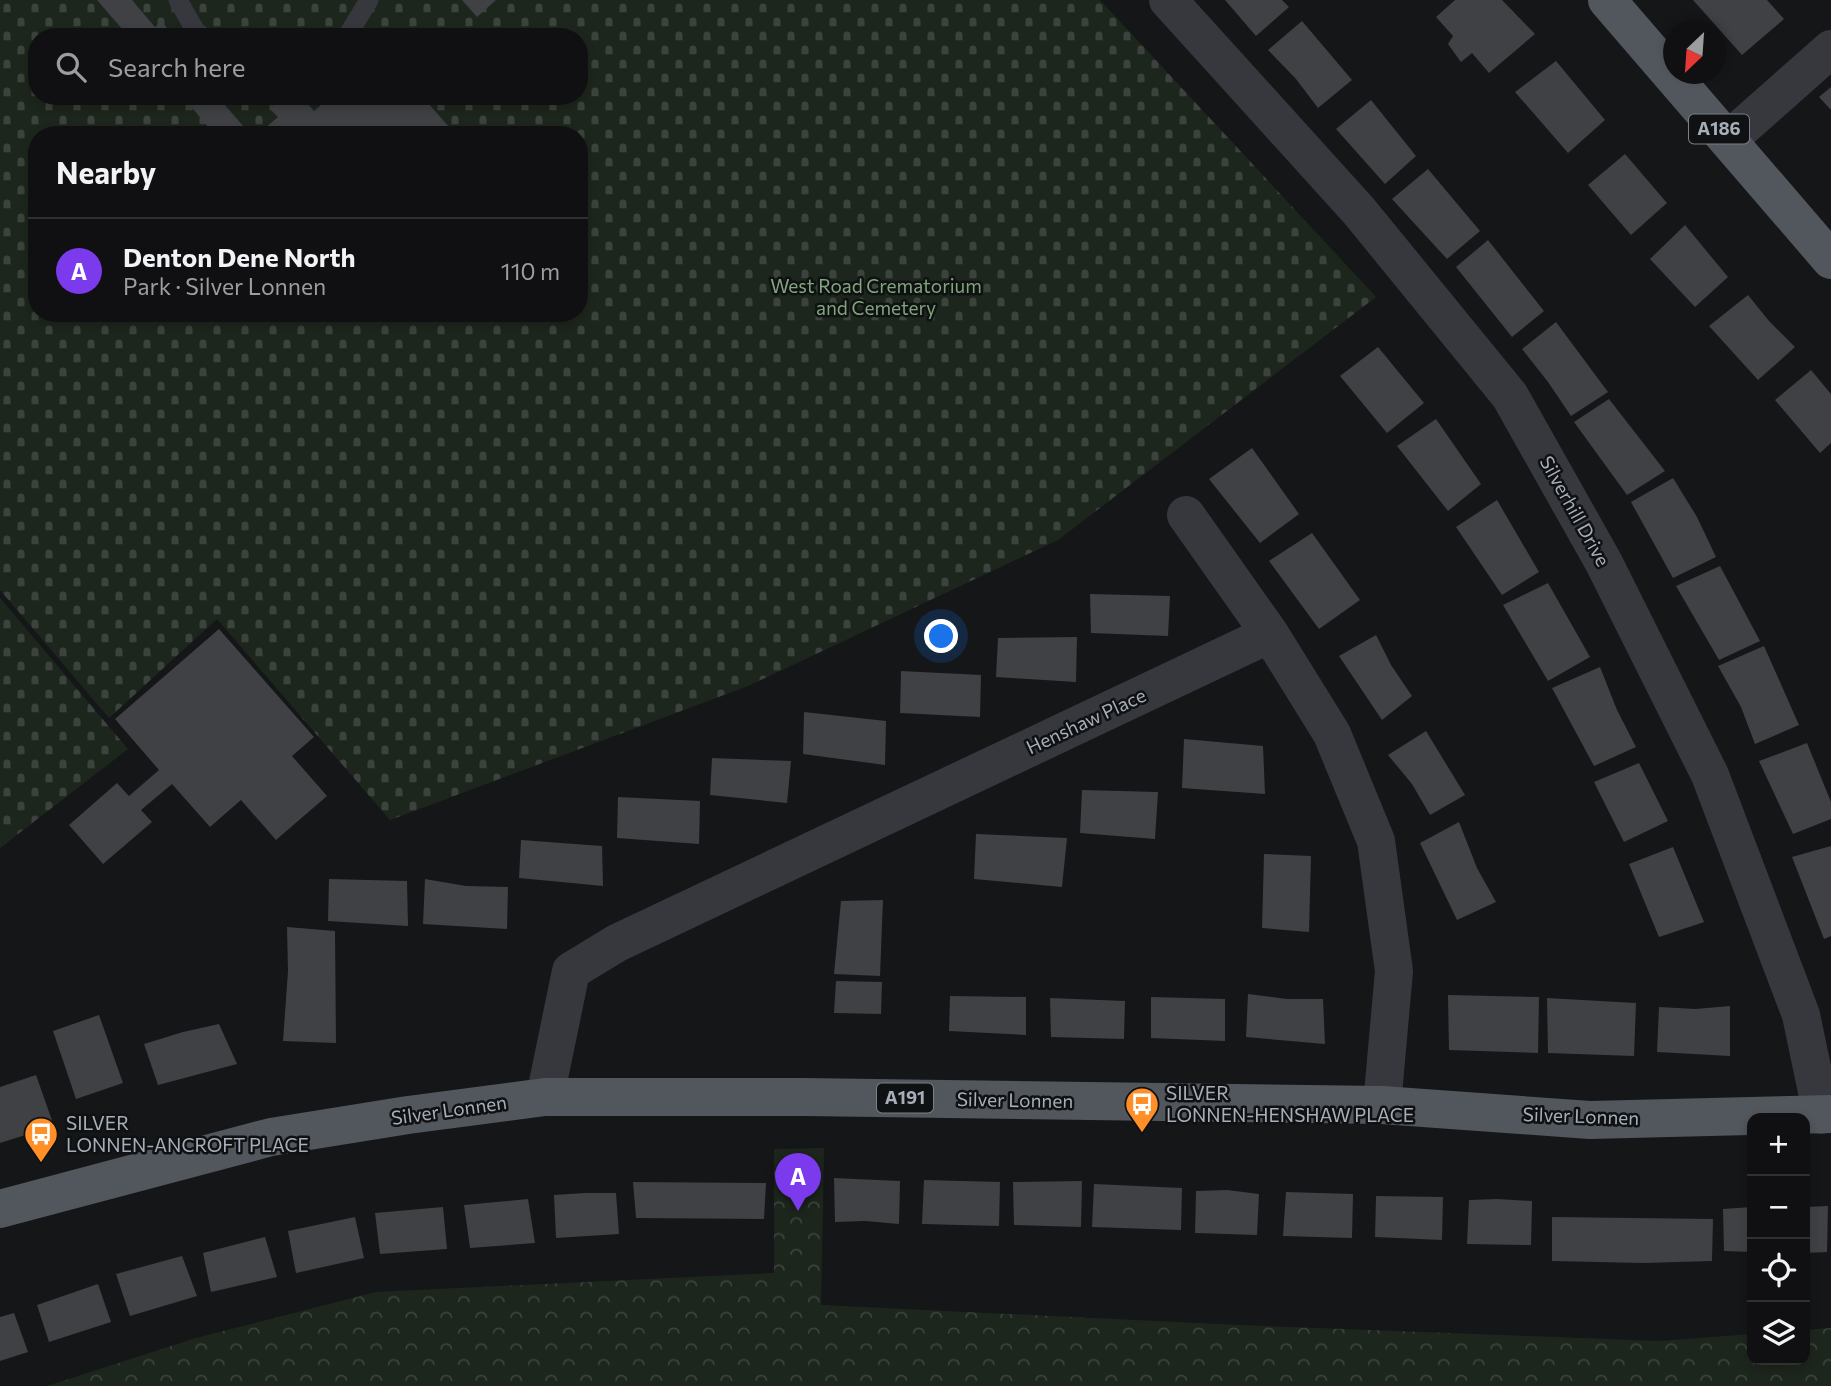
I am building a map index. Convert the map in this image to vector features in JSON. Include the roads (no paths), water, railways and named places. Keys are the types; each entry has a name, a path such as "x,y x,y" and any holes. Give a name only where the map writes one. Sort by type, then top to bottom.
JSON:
{"main road":[{"name":"A186","path":"1607,0 1831,260"},
{"name":"Silver Lonnen","path":"0,1209 271,1137 544,1097 804,1097 1382,1105 1590,1119 1827,1115"}],"street":[{"name":"Silverhill Drive","path":"1168,0 1359,212 1510,396 1604,563 1710,775 1801,1015 1827,1115"},
{"path":"1728,140 1831,49"},
{"path":"1186,515 1269,634 1332,734 1376,841 1394,971 1382,1105"},
{"name":"Henshaw Place","path":"544,1097 571,971 617,943 1269,634"}],"lane":[{"path":"178,0 194,28"},
{"path":"352,28 369,0"}],"place":[{"name":"SILVER LONNEN-HENSHAW PLACE","path":"1142,1134"},
{"name":"SILVER LONNEN-ANCROFT PLACE","path":"41,1164"},
{"name":"Denton Dene North","path":"798,1211"}],"park label":[{"name":"West Road Crematorium and Cemetery","path":"876,297"}]}
